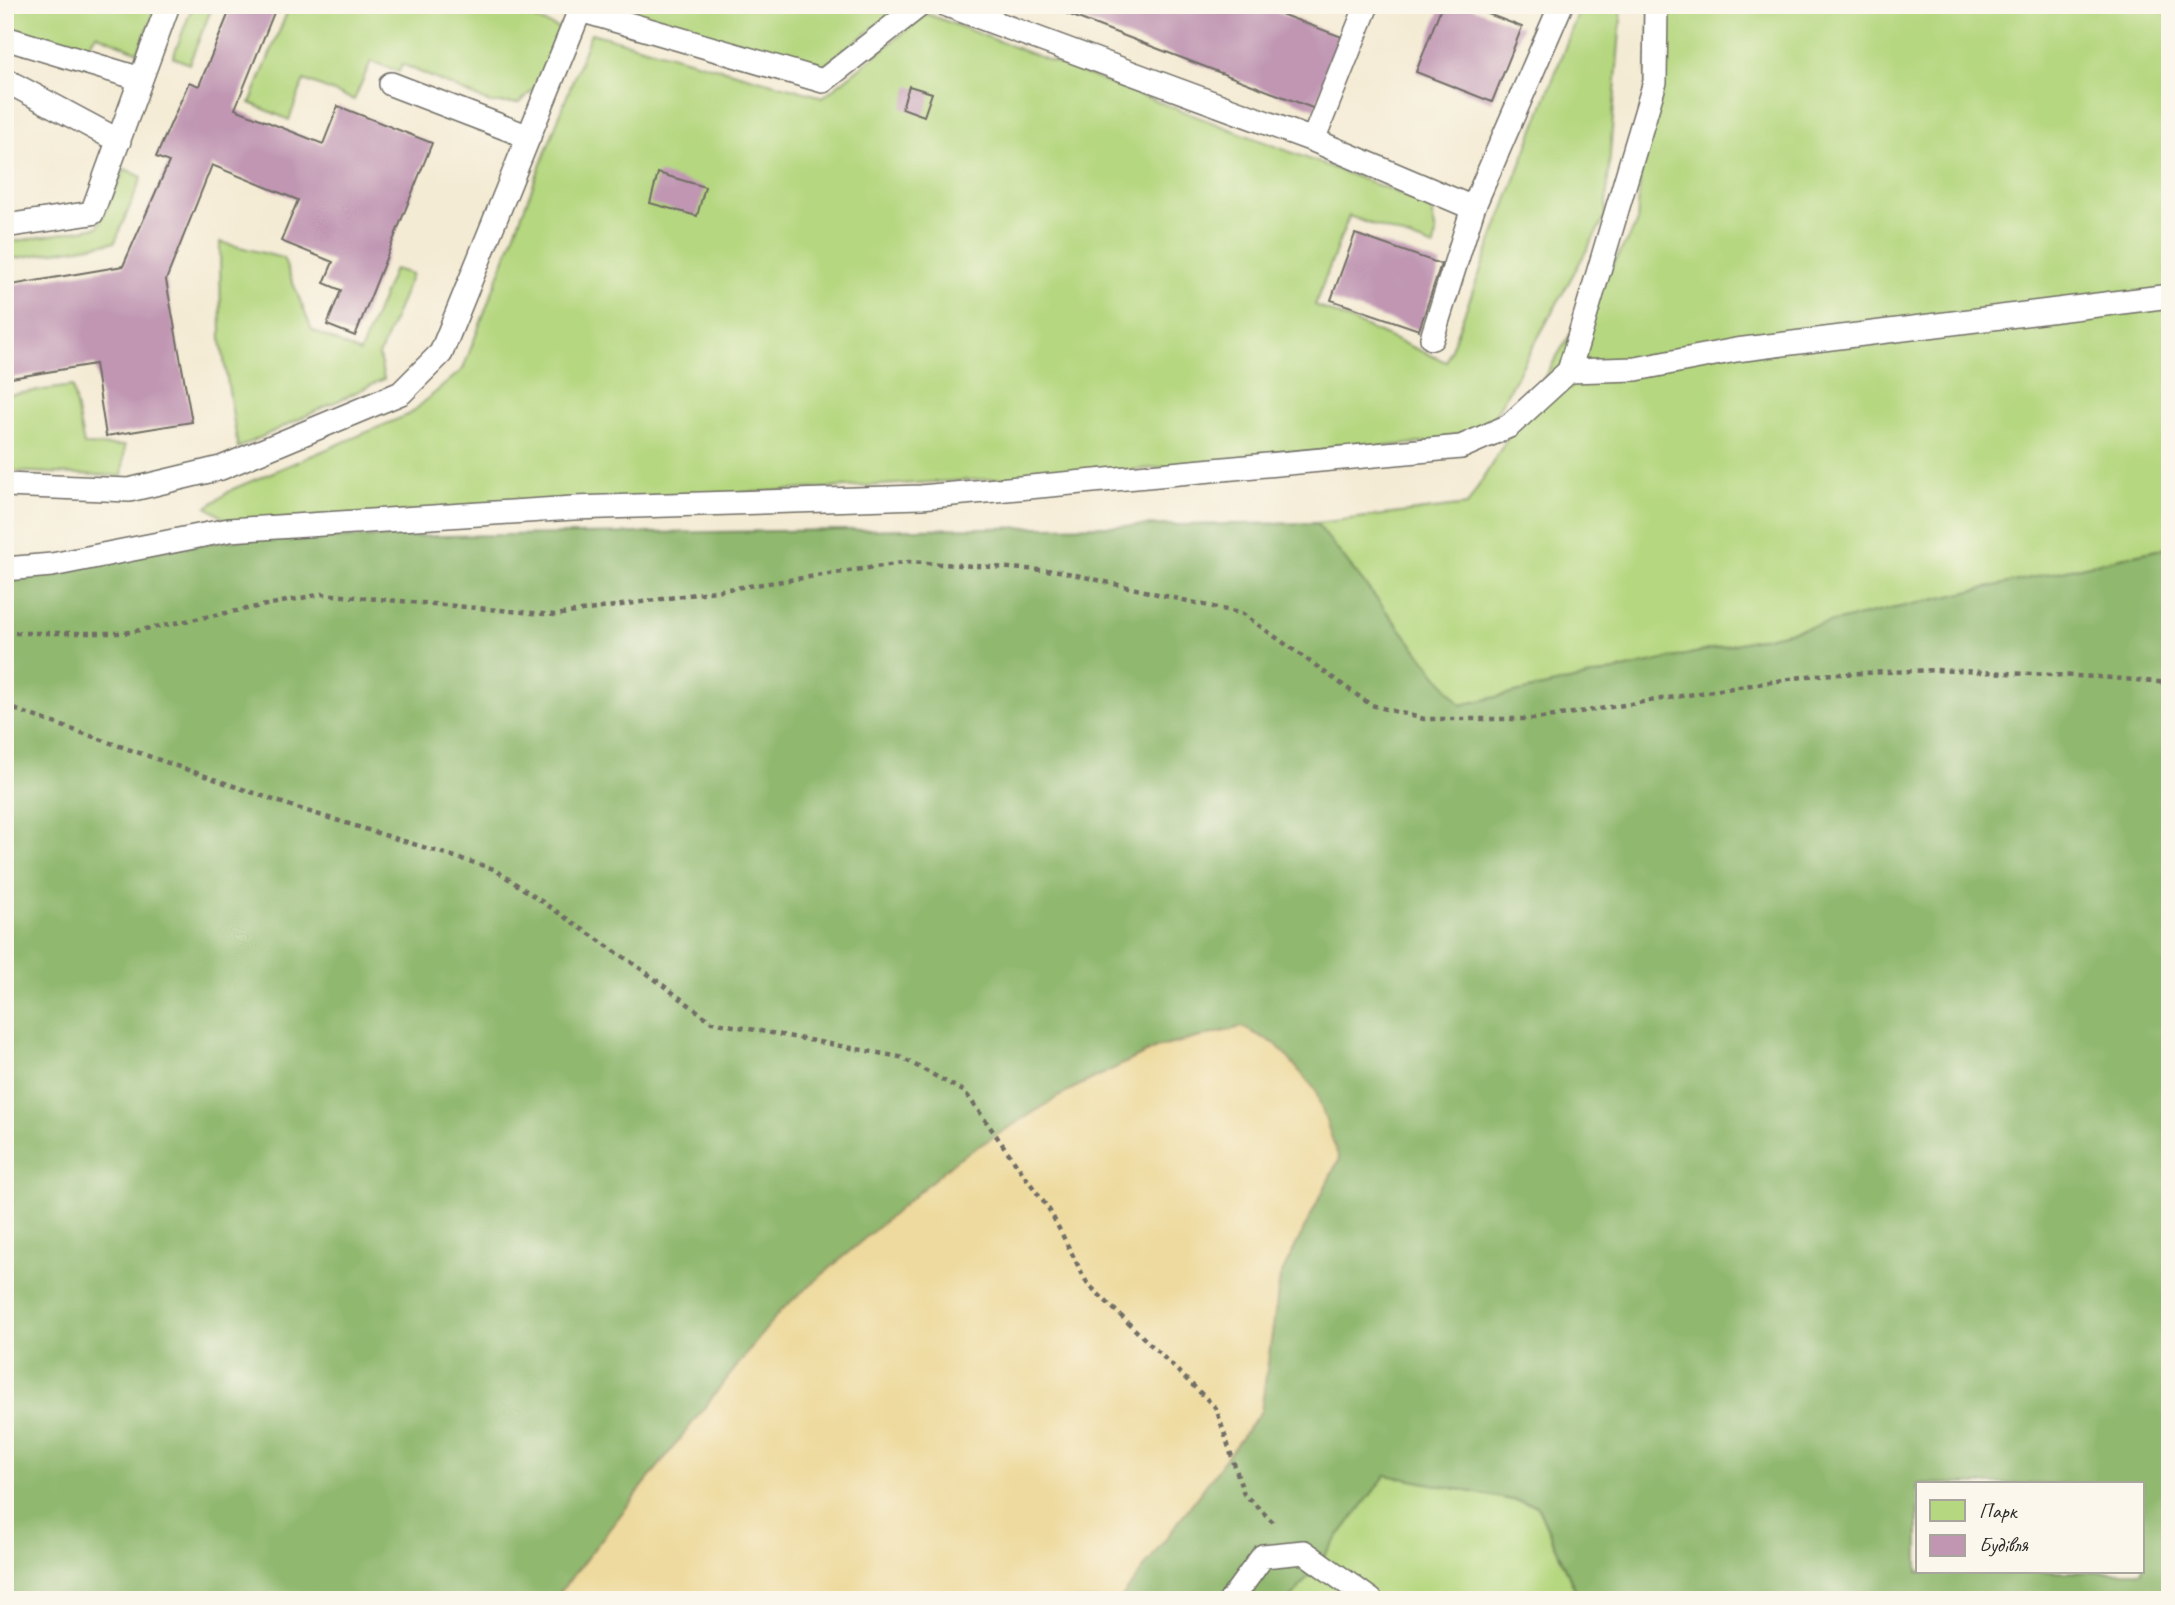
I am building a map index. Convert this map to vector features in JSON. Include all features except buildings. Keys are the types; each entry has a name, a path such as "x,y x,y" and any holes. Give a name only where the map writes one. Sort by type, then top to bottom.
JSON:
{"lane":[{"path":"5,226 92,213 168,5"},
{"path":"5,485 130,490 221,468 401,393 441,353 581,8 823,80 920,5"},
{"path":"947,5 1313,140 1473,208"},
{"path":"1313,140 1367,5"},
{"path":"1432,338 1473,208 1560,5"},
{"path":"5,569 51,565 229,530 573,508 921,497 1461,447 1509,426 1569,371 1655,82 1656,5"},
{"path":"5,38 141,79"},
{"path":"5,79 118,141"},
{"path":"391,84 529,137"},
{"path":"1569,371 1636,369 1736,351 2170,296"},
{"path":"1231,1600 1263,1556 1304,1552 1371,1600"}],"path":[{"path":"5,633 125,633 322,594 555,615 909,562 1059,571 1243,614 1371,705 1424,719 1535,719 1815,675 1936,670 2099,677 2170,684"},
{"path":"5,706 294,807 494,869 644,971 712,1022 900,1057 964,1092 1050,1212 1087,1283 1216,1408 1244,1494 1304,1552"}],"green space":[{"path":"5,5 158,5 138,52 96,34 87,48 5,28"},
{"path":"193,5 213,5 189,64 173,57"},
{"path":"290,5 502,5 563,30 537,85 520,103 490,103 402,64 399,72 371,61 354,100 304,80 289,120 250,103"},
{"path":"606,5 903,5 821,68"},
{"path":"1581,5 1622,5 1605,217 1489,426 1431,442 1111,472 229,522 207,507 233,489 410,414 463,369 591,33 823,97 927,14 1430,205 1436,233 1434,247 1349,216 1315,305 1446,362"},
{"path":"1651,5 2170,5 2170,547 1461,705 1316,523 1467,505 1637,224"},
{"path":"125,169 142,177 115,242 5,260 5,243 98,227"},
{"path":"220,242 283,258 312,330 360,353 394,269 412,274 379,356 384,379 238,448 221,341"},
{"path":"72,386 84,445 125,446 122,476 5,471 5,395"},
{"path":"1316,523 1461,705 2170,547 2170,1600 1580,1600 1537,1505 1386,1475 1290,1600 1120,1600 1261,1411 1280,1277 1339,1159 1242,1027 1156,1048 1070,1090 780,1311 554,1600 5,1600 5,568 244,539"},
{"path":"1386,1474 1537,1505 1580,1600 1290,1600"}],"sand":[{"path":"1242,1027 1276,1044 1315,1089 1339,1159 1280,1277 1261,1411 1120,1600 554,1600 780,1311 956,1160 1070,1090 1156,1048"}]}
